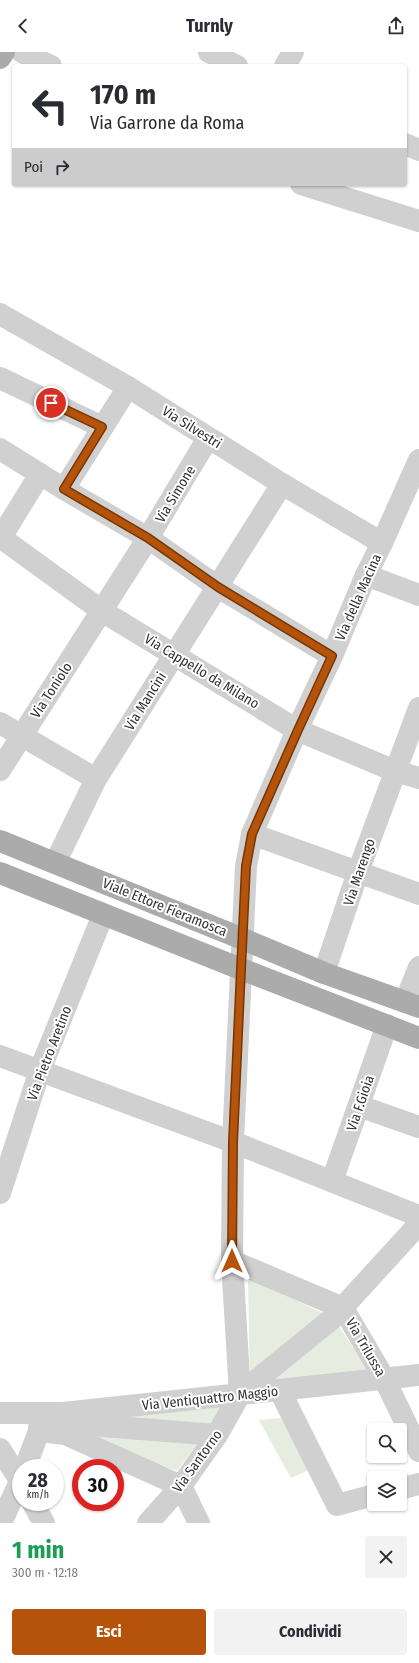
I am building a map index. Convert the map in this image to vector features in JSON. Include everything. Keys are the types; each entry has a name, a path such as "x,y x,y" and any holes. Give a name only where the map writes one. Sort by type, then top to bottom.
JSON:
{"main road":[{"path":"0,58 4,52"},
{"name":"Viale Ettore Fieramosca","path":"0,841 324,973 412,1004"},
{"name":"Viale Ettore Fieramosca","path":"0,873 103,915 419,1038"}],"street":[{"path":"22,52 47,64"},
{"path":"209,52 233,64"},
{"path":"286,64 292,52"},
{"path":"407,145 419,150"},
{"path":"307,186 419,221"},
{"name":"Via Silvestri","path":"0,314 128,387 282,484 382,543"},
{"path":"0,378 102,427"},
{"path":"64,489 128,387"},
{"name":"Via Simone","path":"102,611 208,438"},
{"path":"0,449 64,489 148,538 218,587 332,656"},
{"name":"Via della Macina","path":"235,1397 232,1261 233,1142 246,866 252,834 332,656 366,575 419,460"},
{"path":"0,538 40,474"},
{"name":"Via Mancini","path":"55,863 96,779 282,484"},
{"name":"Via Cappello da Milano","path":"0,538 102,611 298,730 395,770 419,778"},
{"path":"366,575 419,595"},
{"name":"Via Toniolo","path":"0,770 102,611"},
{"name":"Via Marengo","path":"324,973 358,872 419,708"},
{"path":"0,723 96,779"},
{"path":"252,834 419,894"},
{"name":"Via Pietro Aretino","path":"2,1181 40,1070 103,915"},
{"path":"412,1004 419,967"},
{"name":"Via F.Gioia","path":"332,1181 387,1025"},
{"path":"0,1056 233,1142 419,1216"},
{"path":"359,1106 419,1127"},
{"path":"235,1397 333,1318 419,1224"},
{"path":"232,1261 248,1277"},
{"name":"Via Trilussa","path":"232,1261 343,1308 377,1376 419,1451"},
{"name":"Via Ventiquattro Maggio","path":"0,1413 40,1422 64,1423 377,1376 419,1375"},
{"path":"280,1391 337,1505 367,1497"},
{"name":"Via Santorno","path":"148,1523 181,1486 217,1435 235,1397"},
{"path":"28,1459 40,1422"},
{"path":"64,1423 217,1435"},
{"path":"64,1423 181,1486 200,1523"},
{"path":"0,1449 12,1465"},
{"path":"407,1487 419,1484"},
{"path":"1,1523 12,1499"},
{"path":"37,1511 44,1523"}],"shaded area":[{"path":"248,1277 333,1318 371,1374 250,1386"},
{"path":"229,1401 177,1471 65,1429 64,1418"},
{"path":"281,1418 309,1470 291,1478 259,1420"}],"route":[{"path":"51,403 102,427 64,489 148,538 218,587 332,656 252,834 246,866 233,1142 232,1261"}]}
